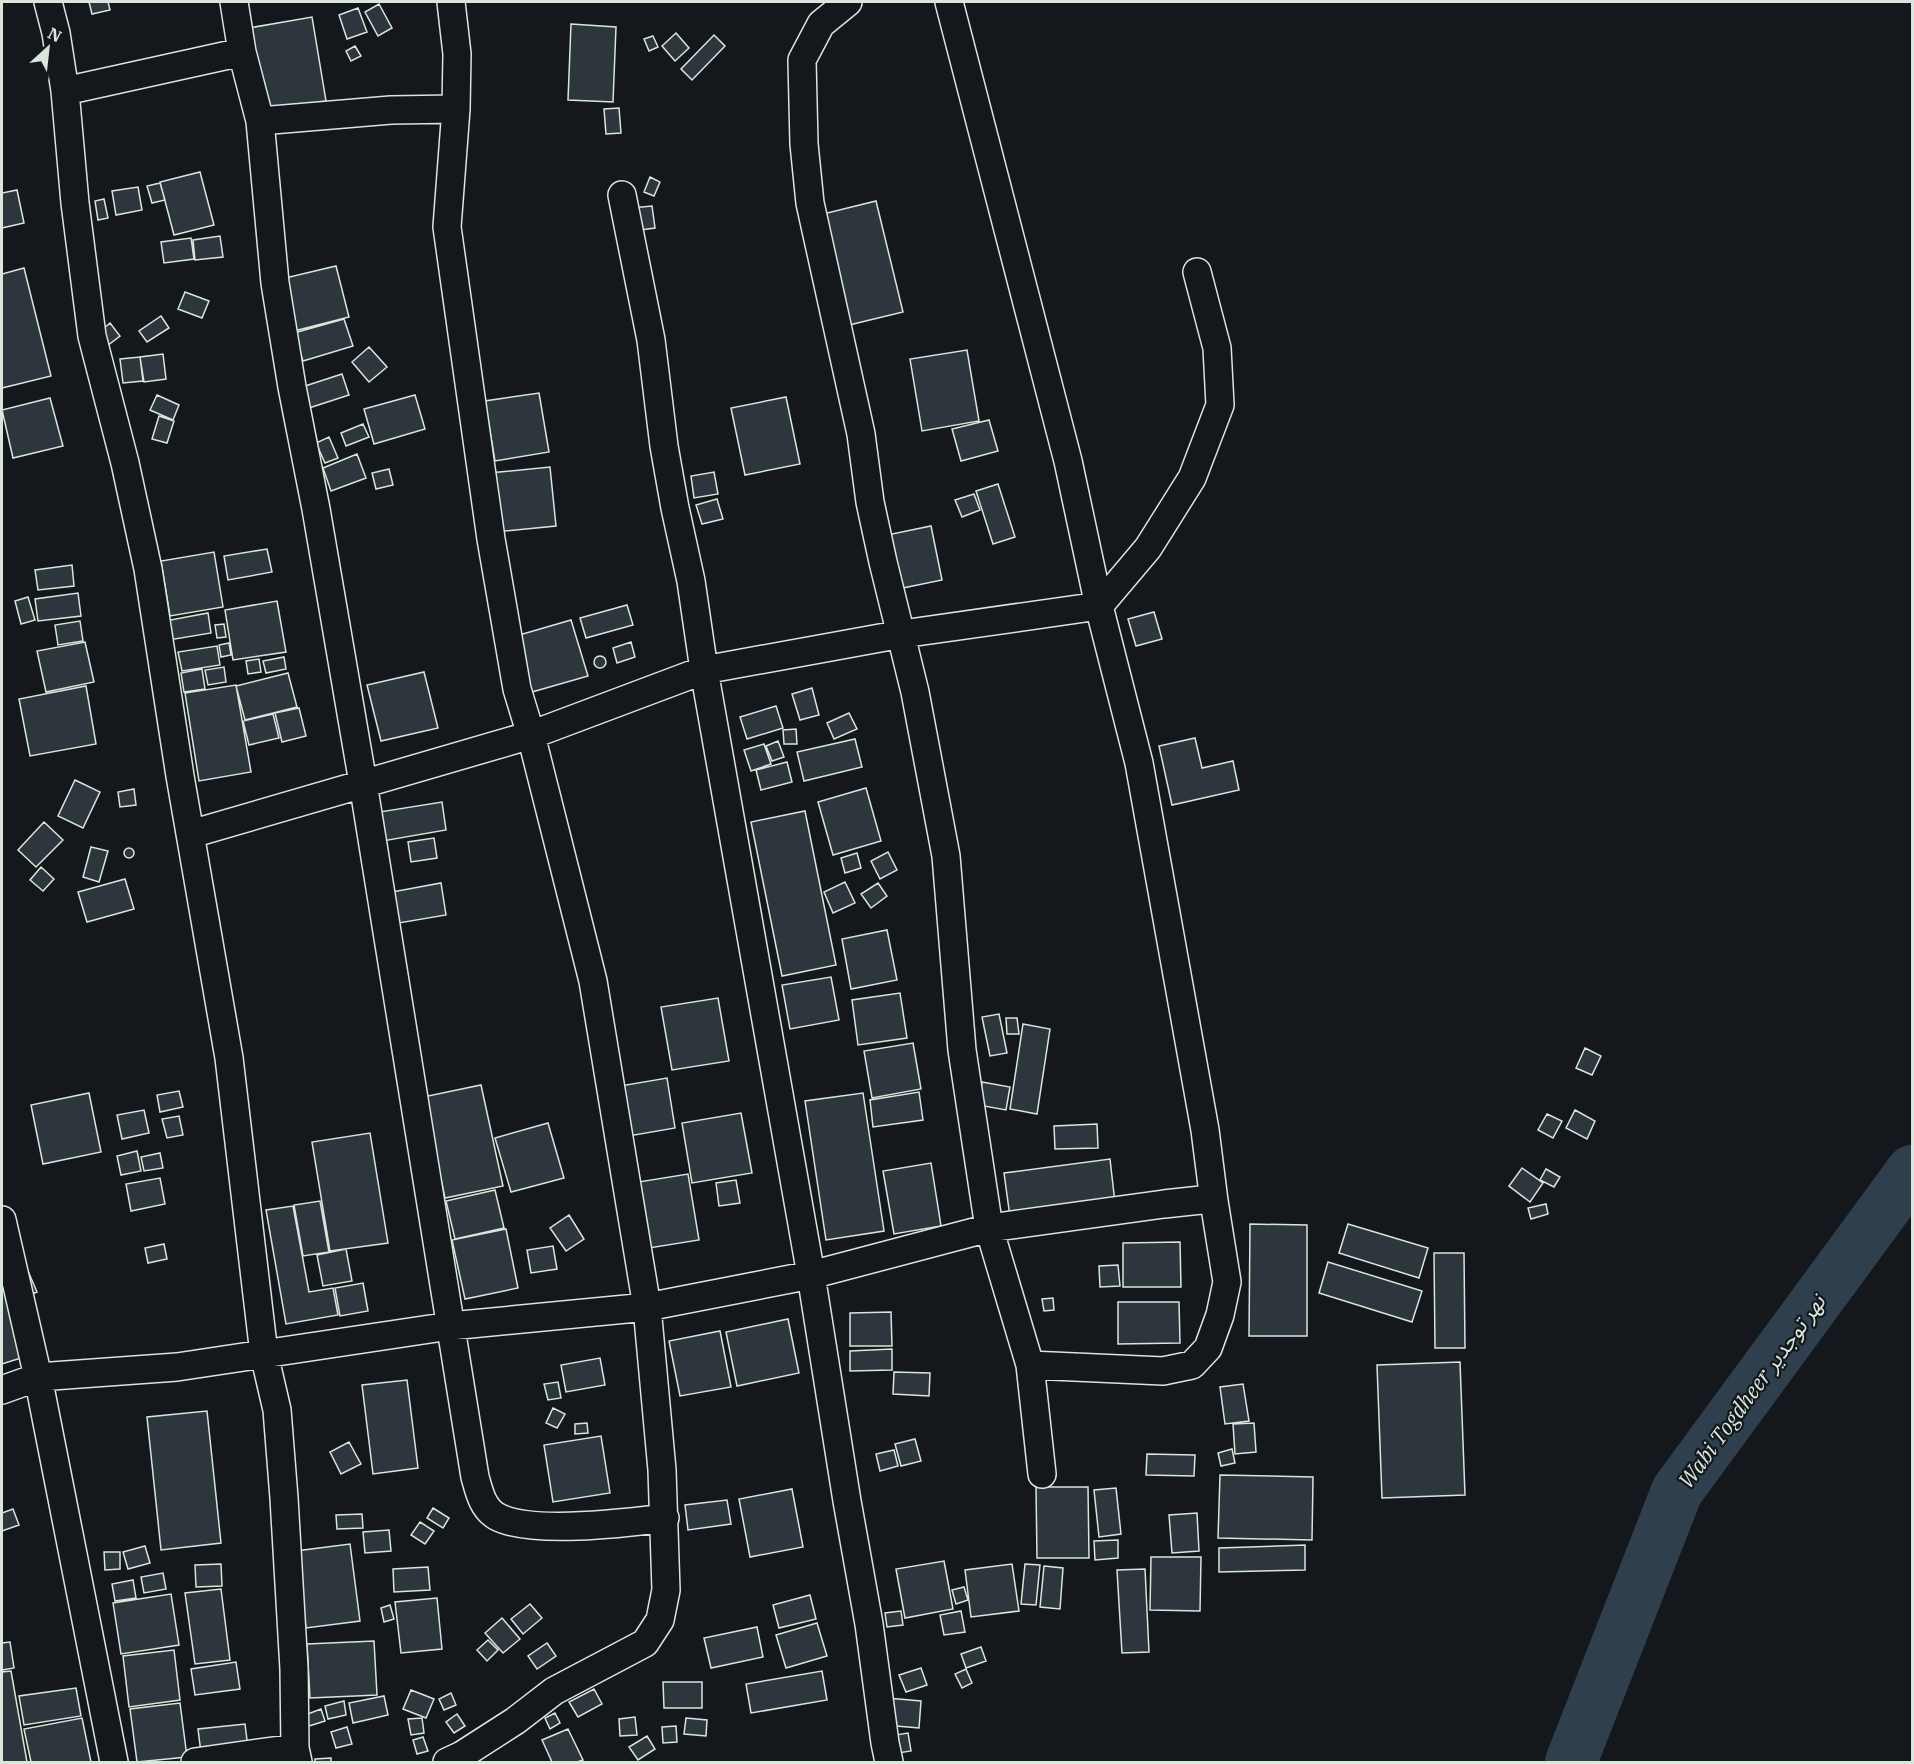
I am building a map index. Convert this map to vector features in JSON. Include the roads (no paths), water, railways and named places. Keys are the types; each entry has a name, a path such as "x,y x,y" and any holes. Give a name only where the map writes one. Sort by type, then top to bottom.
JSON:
{"street":[{"path":"48,2 56,33 65,91 75,203 92,336 125,463 148,569 230,1058 264,1354 277,1410 294,1669 297,1755 195,1762"},
{"path":"234,2 242,52 260,121 279,306 363,783 475,1477 482,1500 495,1515 521,1525 619,1524 664,1518"},
{"path":"447,1762 515,1721 554,1691 645,1643 660,1620 666,1590 662,1470 647,1307 593,981 531,735 517,689 491,538 447,227 456,109 457,54 451,2"},
{"path":"848,2 821,24 802,60 804,144 810,203 861,434 870,502 902,634 946,856 962,1050 989,1228 1030,1365 1042,1474"},
{"path":"950,2 1068,461 1099,606 1139,764 1205,1130 1227,1282 1220,1316 1208,1348 1192,1365 1163,1371 1030,1365"},
{"path":"65,91 242,52"},
{"path":"260,121 391,110 456,109"},
{"path":"622,195 651,340 664,446 691,581 704,670 811,1275 869,1624 889,1762"},
{"path":"191,834 531,735 704,670 902,634 1099,606 1148,548 1192,478 1220,405 1217,348 1197,272"},
{"path":"2,1390 38,1377 177,1367 450,1326 647,1307 811,1275 989,1228 1164,1204 1214,1201"},
{"path":"2,1220 38,1377 114,1762"}],"waterway":[{"name":"Wabi Togdheer نهر توجدير","path":"1571,1762 1677,1491 1912,1171"}]}
